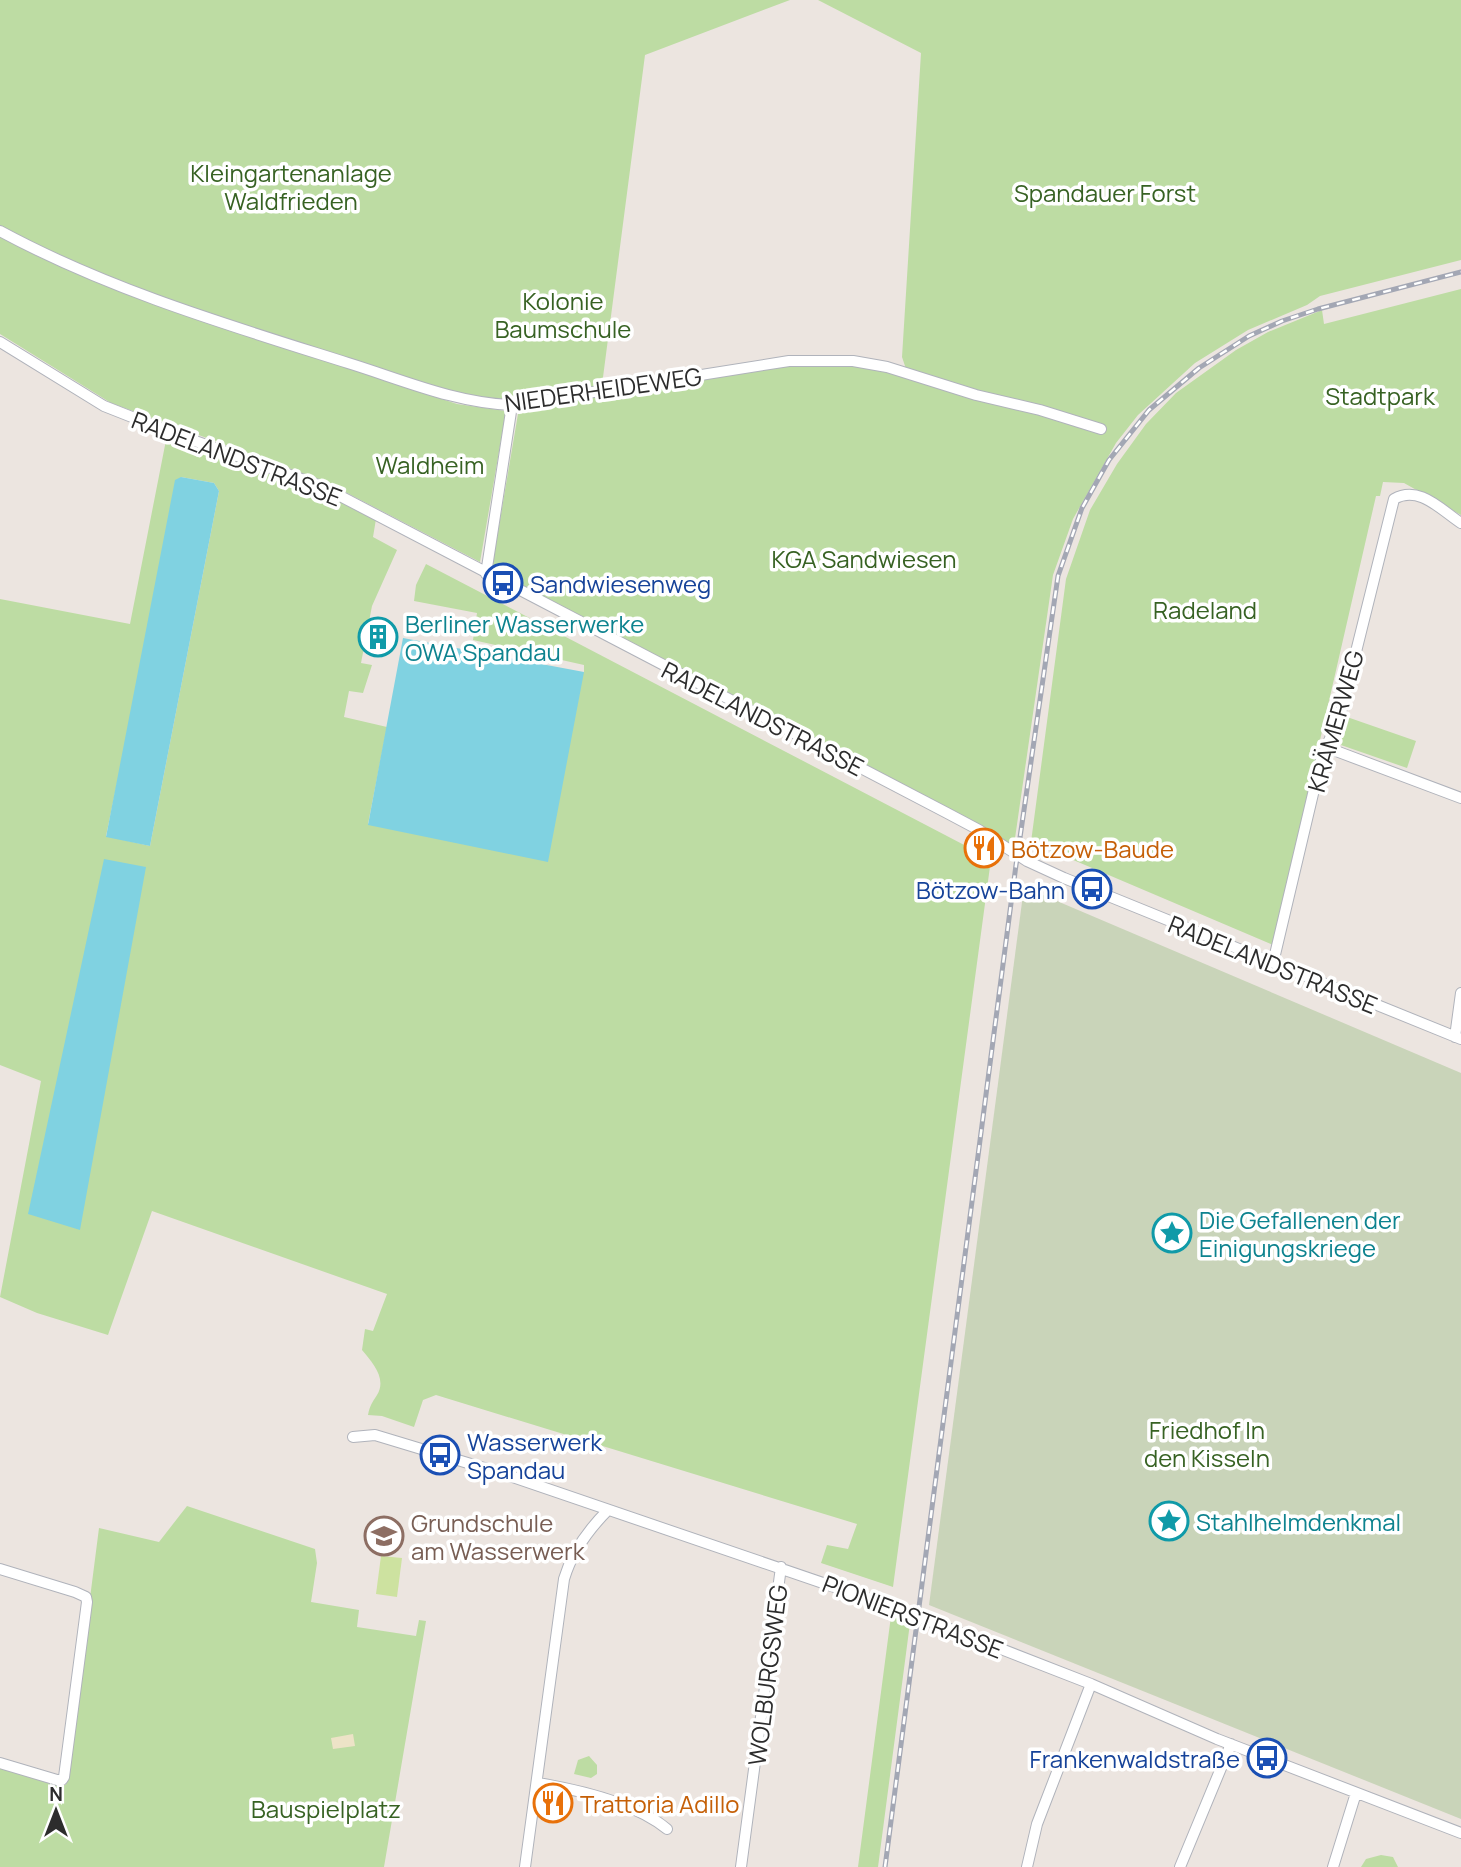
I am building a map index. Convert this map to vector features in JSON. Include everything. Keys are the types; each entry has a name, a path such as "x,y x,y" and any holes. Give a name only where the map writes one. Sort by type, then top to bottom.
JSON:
{"street":[{"name":"NIEDERHEIDEWEG","path":"0,231 152,298 435,392 484,404 512,405 789,361 853,361 887,367 976,395 1040,410 1101,429"},
{"name":"RADELANDSTRASSE","path":"0,342 104,405 170,432 321,486 968,824 1040,867 1458,1038"},
{"path":"485,574 512,405"},
{"name":"KRÄMERWEG","path":"1273,963 1321,760 1341,712 1394,499 1413,493 1461,523"},
{"path":"1328,748 1461,798"},
{"path":"1458,1038 1461,993"},
{"name":"PIONIERSTRASSE","path":"353,1437 375,1435 504,1474 896,1608 1091,1684 1231,1744 1461,1833"},
{"path":"525,1867 564,1579 574,1553 593,1524 608,1510"},
{"name":"WOLBURGSWEG","path":"741,1867 781,1567"},
{"path":"0,1569 86,1597 70,1736 62,1780 0,1763"},
{"path":"1027,1867 1037,1824 1091,1684"},
{"path":"1180,1867 1231,1744"},
{"path":"538,1783 565,1788 625,1807 652,1817 667,1829"},
{"path":"1333,1867 1356,1793"}],"green space":[{"path":"0,0 790,0 645,55 602,385 503,399 467,395 177,312 457,404 506,411 480,562 324,481 111,403 0,334"},
{"path":"818,0 1461,0 1461,260 1320,296 1307,305 1248,330 1195,363 1138,415 1116,443 1073,519 1053,575 1013,852 496,572 492,567 519,408 791,365 857,365 907,372 902,357 921,53"},
{"name":"Radeland","path":"1461,289 1461,515 1404,483 1383,482 1380,496 1376,496 1273,945 1031,842 1066,579 1090,510 1117,464 1146,424 1176,393 1236,350 1268,332 1322,310 1324,324"},
{"path":"167,435 319,489 376,519 373,537 397,550 372,606 361,663 372,665 363,693 349,691 344,717 387,727 368,824 584,672 584,665 473,640 477,613 414,601 416,585 426,564 991,859 893,1587 821,1563 827,1545 848,1549 857,1524 436,1395 423,1400 414,1427 382,1416 368,1415 380,1389 380,1377 362,1350 365,1329 373,1331 387,1294 152,1211 108,1335 37,1313 0,1297 41,1081 0,1065 0,599 130,624","holes":["181,477 214,483 219,491 150,846 106,836"]},
{"path":"1347,717 1416,741 1407,768 1338,744"},
{"name":"Friedhof In den Kisseln","path":"1024,887 1461,1073 1461,1819 929,1605"},
{"name":"Bauspielplatz","path":"187,1506 315,1549 317,1563 311,1602 359,1610 357,1627 416,1636 419,1620 426,1621 384,1867 0,1867 0,1766 66,1785 99,1528 159,1542"},
{"path":"381,1556 402,1558 397,1597 376,1594"},
{"path":"891,1616 910,1623 878,1867 858,1867"},
{"path":"589,1756 597,1765 597,1774 591,1778 574,1774 578,1760"},
{"path":"1381,1855 1393,1857 1398,1867 1361,1867 1366,1859"}],"sand":[{"path":"353,1734 355,1746 333,1749 331,1738"}],"water":[{"path":"181,477 214,483 219,491 150,846 106,837 175,480"},
{"path":"403,638 584,672 548,862 368,825"},
{"path":"104,859 146,867 80,1230 28,1214"}],"railway":[{"path":"885,1867 1016,865 1058,576 1082,508 1109,460 1149,410 1199,368 1249,336 1318,309 1461,272"}],"place":[{"name":"Sandwiesenweg","path":"503,583"},
{"name":"Berliner Wasserwerke OWA Spandau","path":"378,637"},
{"name":"Bötzow-Baude","path":"984,848"},
{"name":"Bötzow-Bahn","path":"1092,889"},
{"name":"Die Gefallenen der Einigungskriege","path":"1172,1233"},
{"name":"Wasserwerk Spandau","path":"440,1455"},
{"name":"Stahlhelmdenkmal","path":"1169,1521"},
{"name":"Grundschule am Wasserwerk","path":"384,1536"},
{"name":"Frankenwaldstraße","path":"1267,1758"},
{"name":"Trattoria Adillo","path":"553,1803"}],"park label":[{"name":"Kleingartenanlage Waldfrieden","path":"291,186"},
{"name":"Spandauer Forst","path":"1105,192"},
{"name":"Kolonie Baumschule","path":"563,314"},
{"name":"Stadtpark","path":"1380,395"},
{"name":"Waldheim","path":"430,464"},
{"name":"KGA Sandwiesen","path":"864,558"}]}
